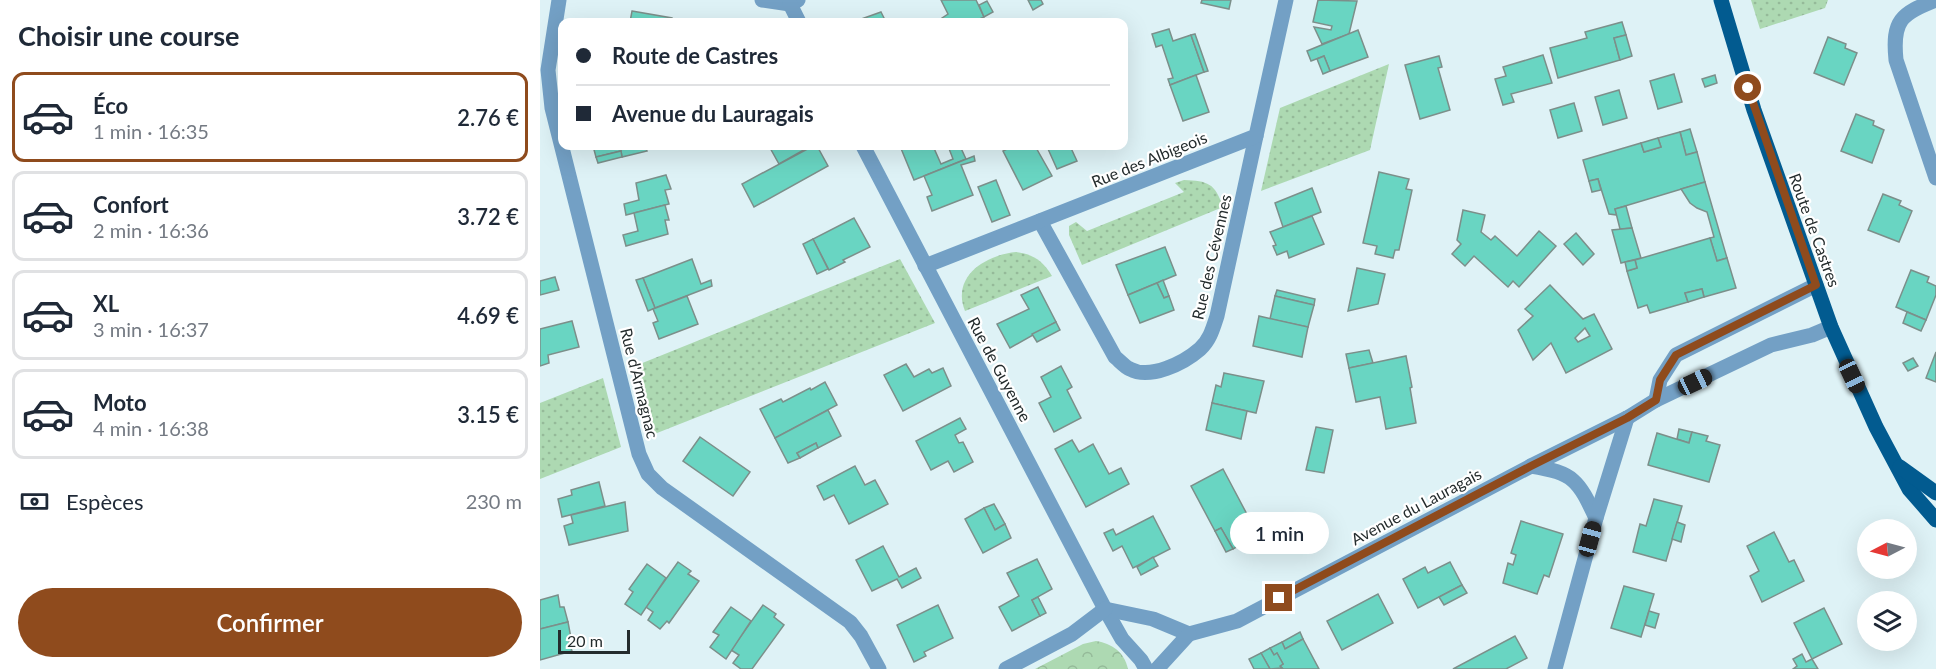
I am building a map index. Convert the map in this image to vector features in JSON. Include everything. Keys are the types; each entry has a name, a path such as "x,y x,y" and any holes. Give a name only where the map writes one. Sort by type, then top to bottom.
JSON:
{"main road":[{"name":"Route de Castres","path":"1721,0 1754,110 1831,327 1876,427 1909,489 1936,520"},
{"name":"Route de Castres","path":"1896,464 1936,493"}],"street":[{"name":"Rue d'Armagnac","path":"558,132 552,108 548,70 559,0"},
{"path":"762,0 794,2 798,18"},
{"path":"1256,136 1286,0"},
{"path":"1934,171 1896,60 1894,40 1898,26 1906,14 1936,0"},
{"name":"Rue des Albigeois","path":"925,266 1256,136"},
{"name":"Rue des Cévennes","path":"1040,221 1115,357 1130,370 1148,374 1172,366 1200,349 1212,333 1256,136"},
{"name":"Rue d'Armagnac","path":"563,150 639,454 648,474 662,488 850,622 861,636 879,669"},
{"name":"Rue de Guyenne","path":"865,150 1105,609 1122,639 1146,669"},
{"path":"1656,400 1660,380 1676,355 1816,285"},
{"name":"Avenue du Lauragais","path":"1188,634 1237,621 1627,418 1656,400 1771,345 1812,335 1831,327"},
{"path":"1555,669 1596,518 1627,418"},
{"path":"1531,466 1556,470 1580,485 1596,518"},
{"path":"1006,669 1072,634 1105,609 1153,619 1188,634 1157,669"}],"green space":[{"path":"1751,0 1828,0 1825,8 1760,29"},
{"path":"1389,64 1370,150 1261,191 1280,108"},
{"path":"1184,180 1199,181 1210,185 1217,193 1223,207 1082,265 1069,235 1069,226 1076,222 1087,231 1184,192 1175,183"},
{"path":"1016,252 1028,254 1037,259 1052,276 965,311 962,299 963,287 967,278 983,263"},
{"path":"900,259 935,323 652,435 635,366"},
{"path":"603,378 621,447 540,479 540,403"},
{"path":"1096,641 1108,644 1121,653 1128,669 1035,669 1083,644"}],"building":[{"path":"941,0 976,0 984,17 942,18 948,14"},
{"path":"1028,0 1041,0 1043,4 1033,10"},
{"path":"1202,0 1231,0 1229,9 1201,3"},
{"path":"1318,0 1357,1 1349,34 1322,44 1314,27 1331,30 1332,26 1313,22"},
{"path":"987,1 993,12 984,17 979,5"},
{"path":"632,11 672,18 631,18"},
{"path":"881,12 884,18 864,18"},
{"path":"1622,22 1626,35 1614,38 1620,60 1558,78 1550,48 1587,38 1585,32"},
{"path":"1169,29 1173,41 1191,35 1204,72 1170,85 1168,79 1173,78 1162,45 1156,47 1152,34"},
{"path":"1358,30 1368,57 1330,71 1324,56 1311,61 1307,51"},
{"path":"1195,34 1208,71 1204,72 1191,35"},
{"path":"1626,35 1632,56 1620,60 1614,38"},
{"path":"1828,37 1846,44 1845,48 1857,53 1844,85 1814,73"},
{"path":"1543,55 1552,83 1511,94 1514,102 1503,105 1495,79 1506,76 1503,67"},
{"path":"1324,56 1330,71 1323,74 1317,59"},
{"path":"1439,56 1442,67 1438,68 1450,110 1420,119 1405,65"},
{"path":"1674,74 1682,102 1658,109 1650,81"},
{"path":"1196,75 1209,112 1183,121 1170,85"},
{"path":"1715,75 1717,83 1705,87 1702,79"},
{"path":"1619,90 1627,118 1603,125 1595,97"},
{"path":"1574,103 1582,131 1558,138 1550,110"},
{"path":"1856,114 1874,121 1873,125 1884,130 1872,163 1841,151"},
{"path":"1690,129 1697,152 1686,155 1680,132"},
{"path":"1680,132 1686,155 1697,152 1705,182 1615,209 1617,215 1609,214 1598,179 1589,181 1583,160 1641,143 1644,152 1661,147 1658,138"},
{"path":"1658,138 1661,147 1644,152 1641,143"},
{"path":"594,150 647,151 622,157 621,151 596,157"},
{"path":"771,150 804,150 779,164"},
{"path":"806,150 819,150 828,166 754,207 742,184"},
{"path":"902,150 935,150 941,164 953,159 950,150 962,150 966,159 914,180"},
{"path":"1037,150 1052,176 1023,190 1003,151"},
{"path":"1048,150 1072,150 1077,161 1057,169"},
{"path":"621,151 622,157 598,163 596,157"},
{"path":"974,156 975,161 961,165 973,195 932,211 927,197 932,195 924,176"},
{"path":"1379,172 1409,179 1406,189 1412,190 1399,250 1395,250 1393,258 1375,254 1377,246 1363,243"},
{"path":"666,175 671,189 665,190 669,204 626,215 624,204 639,200 636,183"},
{"path":"1598,179 1601,190 1592,192 1589,181"},
{"path":"996,180 1010,215 992,222 978,187"},
{"path":"1705,182 1727,258 1717,261 1710,238 1714,237 1707,212 1690,203 1681,189"},
{"path":"1312,188 1321,212 1283,227 1275,203"},
{"path":"1883,194 1901,201 1899,205 1912,211 1899,242 1868,230"},
{"path":"665,205 669,220 665,220 668,234 626,246 623,235 638,231 634,213"},
{"path":"1626,206 1632,228 1620,229 1615,209"},
{"path":"1463,210 1485,215 1481,232 1491,240 1495,236 1517,256 1539,231 1556,246 1519,287 1513,281 1508,287 1474,256 1465,266 1452,254 1461,244 1457,240"},
{"path":"1312,216 1324,244 1289,258 1287,251 1277,255 1273,246 1276,245 1270,232"},
{"path":"854,218 870,247 843,260 845,262 829,270 813,239"},
{"path":"1632,228 1641,258 1621,263 1612,230"},
{"path":"1576,233 1594,254 1583,265 1564,244"},
{"path":"1710,238 1717,261 1727,258 1736,288 1704,297 1702,289 1685,293 1688,302 1650,313 1647,305 1638,308 1627,271 1637,268 1635,260"},
{"path":"813,239 828,269 817,274 803,244"},
{"path":"1165,247 1176,275 1128,295 1116,265"},
{"path":"692,259 701,284 711,280 712,286 655,308 643,278"},
{"path":"1635,260 1637,268 1627,271 1625,262"},
{"path":"1357,268 1385,274 1378,304 1348,311"},
{"path":"1911,270 1929,277 1927,282 1936,286 1936,295 1926,320 1896,307"},
{"path":"555,277 559,290 540,295 540,281"},
{"path":"643,278 655,308 648,311 636,280"},
{"path":"1163,280 1169,296 1164,298 1157,283"},
{"path":"1157,283 1164,298 1169,296 1174,310 1140,323 1128,295"},
{"path":"1550,285 1583,319 1594,314 1612,349 1566,373 1551,343 1533,360 1518,330 1533,316 1525,309","holes":["1585,328 1590,336 1578,342 1575,338"]},
{"path":"1038,287 1056,322 1010,348 997,324 1029,309 1021,295"},
{"path":"1702,289 1704,297 1688,302 1685,293"},
{"path":"1277,290 1315,299 1314,305 1275,296"},
{"path":"687,296 698,324 659,339 653,323 658,321 653,309"},
{"path":"1275,296 1314,305 1308,327 1270,319"},
{"path":"1907,312 1926,320 1921,331 1903,323"},
{"path":"1259,316 1308,327 1302,357 1253,346"},
{"path":"572,321 579,347 548,355 549,363 540,366 540,329"},
{"path":"1056,322 1060,330 1037,342 1032,334"},
{"path":"1369,350 1373,363 1349,368 1346,354"},
{"path":"1936,352 1936,382 1926,378"},
{"path":"1406,356 1416,423 1386,429 1380,397 1356,402 1349,368"},
{"path":"1913,358 1918,366 1908,371 1903,363"},
{"path":"906,364 914,377 929,369 932,373 943,368 951,386 903,411 884,375"},
{"path":"1061,366 1072,387 1067,390 1081,418 1054,432 1039,403 1051,397 1041,377"},
{"path":"1224,373 1264,381 1256,413 1212,403 1216,385 1221,387"},
{"path":"825,382 837,405 775,438 760,409 781,399 783,402"},
{"path":"1212,403 1247,411 1241,439 1206,430"},
{"path":"828,410 841,436 818,448 816,443 797,453 800,458 788,463 775,438"},
{"path":"960,418 966,429 955,435 959,443 963,442 973,462 954,472 948,461 931,470 916,441"},
{"path":"1316,427 1333,430 1324,473 1306,470"},
{"path":"1679,429 1692,432 1689,443 1677,439"},
{"path":"1692,432 1708,436 1706,441 1720,445 1709,482 1648,465 1657,433 1689,443"},
{"path":"700,437 750,472 733,496 683,461"},
{"path":"1072,440 1079,452 1093,444 1109,474 1121,468 1129,484 1086,507 1055,449"},
{"path":"816,443 818,448 800,458 797,453"},
{"path":"855,466 865,485 875,480 888,504 849,524 834,495 824,500 817,486"},
{"path":"1223,469 1258,535 1233,549 1221,528 1215,531 1191,486"},
{"path":"599,482 605,506 562,517 558,499 572,495 571,490"},
{"path":"1654,499 1682,506 1666,561 1633,552 1640,524 1646,526"},
{"path":"625,502 628,531 569,545 564,526 573,523 571,515"},
{"path":"994,504 1005,524 995,530 984,508"},
{"path":"984,508 995,530 1005,524 1011,538 983,553 965,519"},
{"path":"1153,516 1170,549 1133,568 1122,546 1113,551 1104,533 1113,529 1116,535"},
{"path":"1521,521 1563,534 1549,577 1544,575 1537,594 1503,583 1508,563 1513,565 1516,555 1511,553"},
{"path":"1677,522 1685,525 1681,542 1672,539"},
{"path":"1221,528 1233,549 1226,552 1215,531"},
{"path":"1774,532 1789,562 1794,560 1804,581 1762,602 1750,576 1759,571 1747,546"},
{"path":"883,546 899,577 916,568 921,578 902,588 897,579 872,591 856,560"},
{"path":"1153,557 1158,566 1141,575 1137,567"},
{"path":"1037,559 1052,589 1032,600 1040,616 1012,631 999,607 1019,596 1007,573"},
{"path":"678,562 691,571 688,574 699,581 669,623 667,621 660,629 648,620 653,612 646,607"},
{"path":"1450,562 1462,585 1418,608 1403,579 1425,567 1428,573"},
{"path":"647,564 666,578 641,615 625,604 633,592 629,589"},
{"path":"1462,585 1467,593 1444,605 1439,597"},
{"path":"1624,586 1654,594 1641,637 1611,628"},
{"path":"1378,594 1393,623 1342,650 1327,621"},
{"path":"558,595 560,607 564,607 568,622 540,629 540,600"},
{"path":"1038,597 1046,613 1040,616 1032,600"},
{"path":"763,605 776,614 774,617 784,625 752,669 741,669 733,663 739,655 731,650"},
{"path":"938,605 953,638 924,652 926,656 914,662 897,625"},
{"path":"731,607 751,621 726,659 710,647 719,635 713,632"},
{"path":"1824,608 1842,644 1812,659 1794,623"},
{"path":"1649,611 1659,614 1655,628 1645,625"},
{"path":"568,622 571,638 568,639 572,651 540,660 540,629"},
{"path":"1300,632 1303,639 1285,649 1282,642"},
{"path":"1515,636 1527,658 1506,669 1453,669"},
{"path":"1303,639 1319,669 1279,669 1283,664 1277,653 1274,655 1270,648 1282,642 1285,649"},
{"path":"1270,648 1274,655 1277,653 1283,664 1280,666 1282,668 1270,669 1261,653"},
{"path":"1261,653 1270,669 1254,669 1249,659"},
{"path":"1802,654 1806,662 1812,659 1818,669 1793,669 1797,666 1793,659"}],"route":[{"path":"1279,598 1627,418 1656,400 1660,380 1676,355 1816,285 1748,88"}]}
